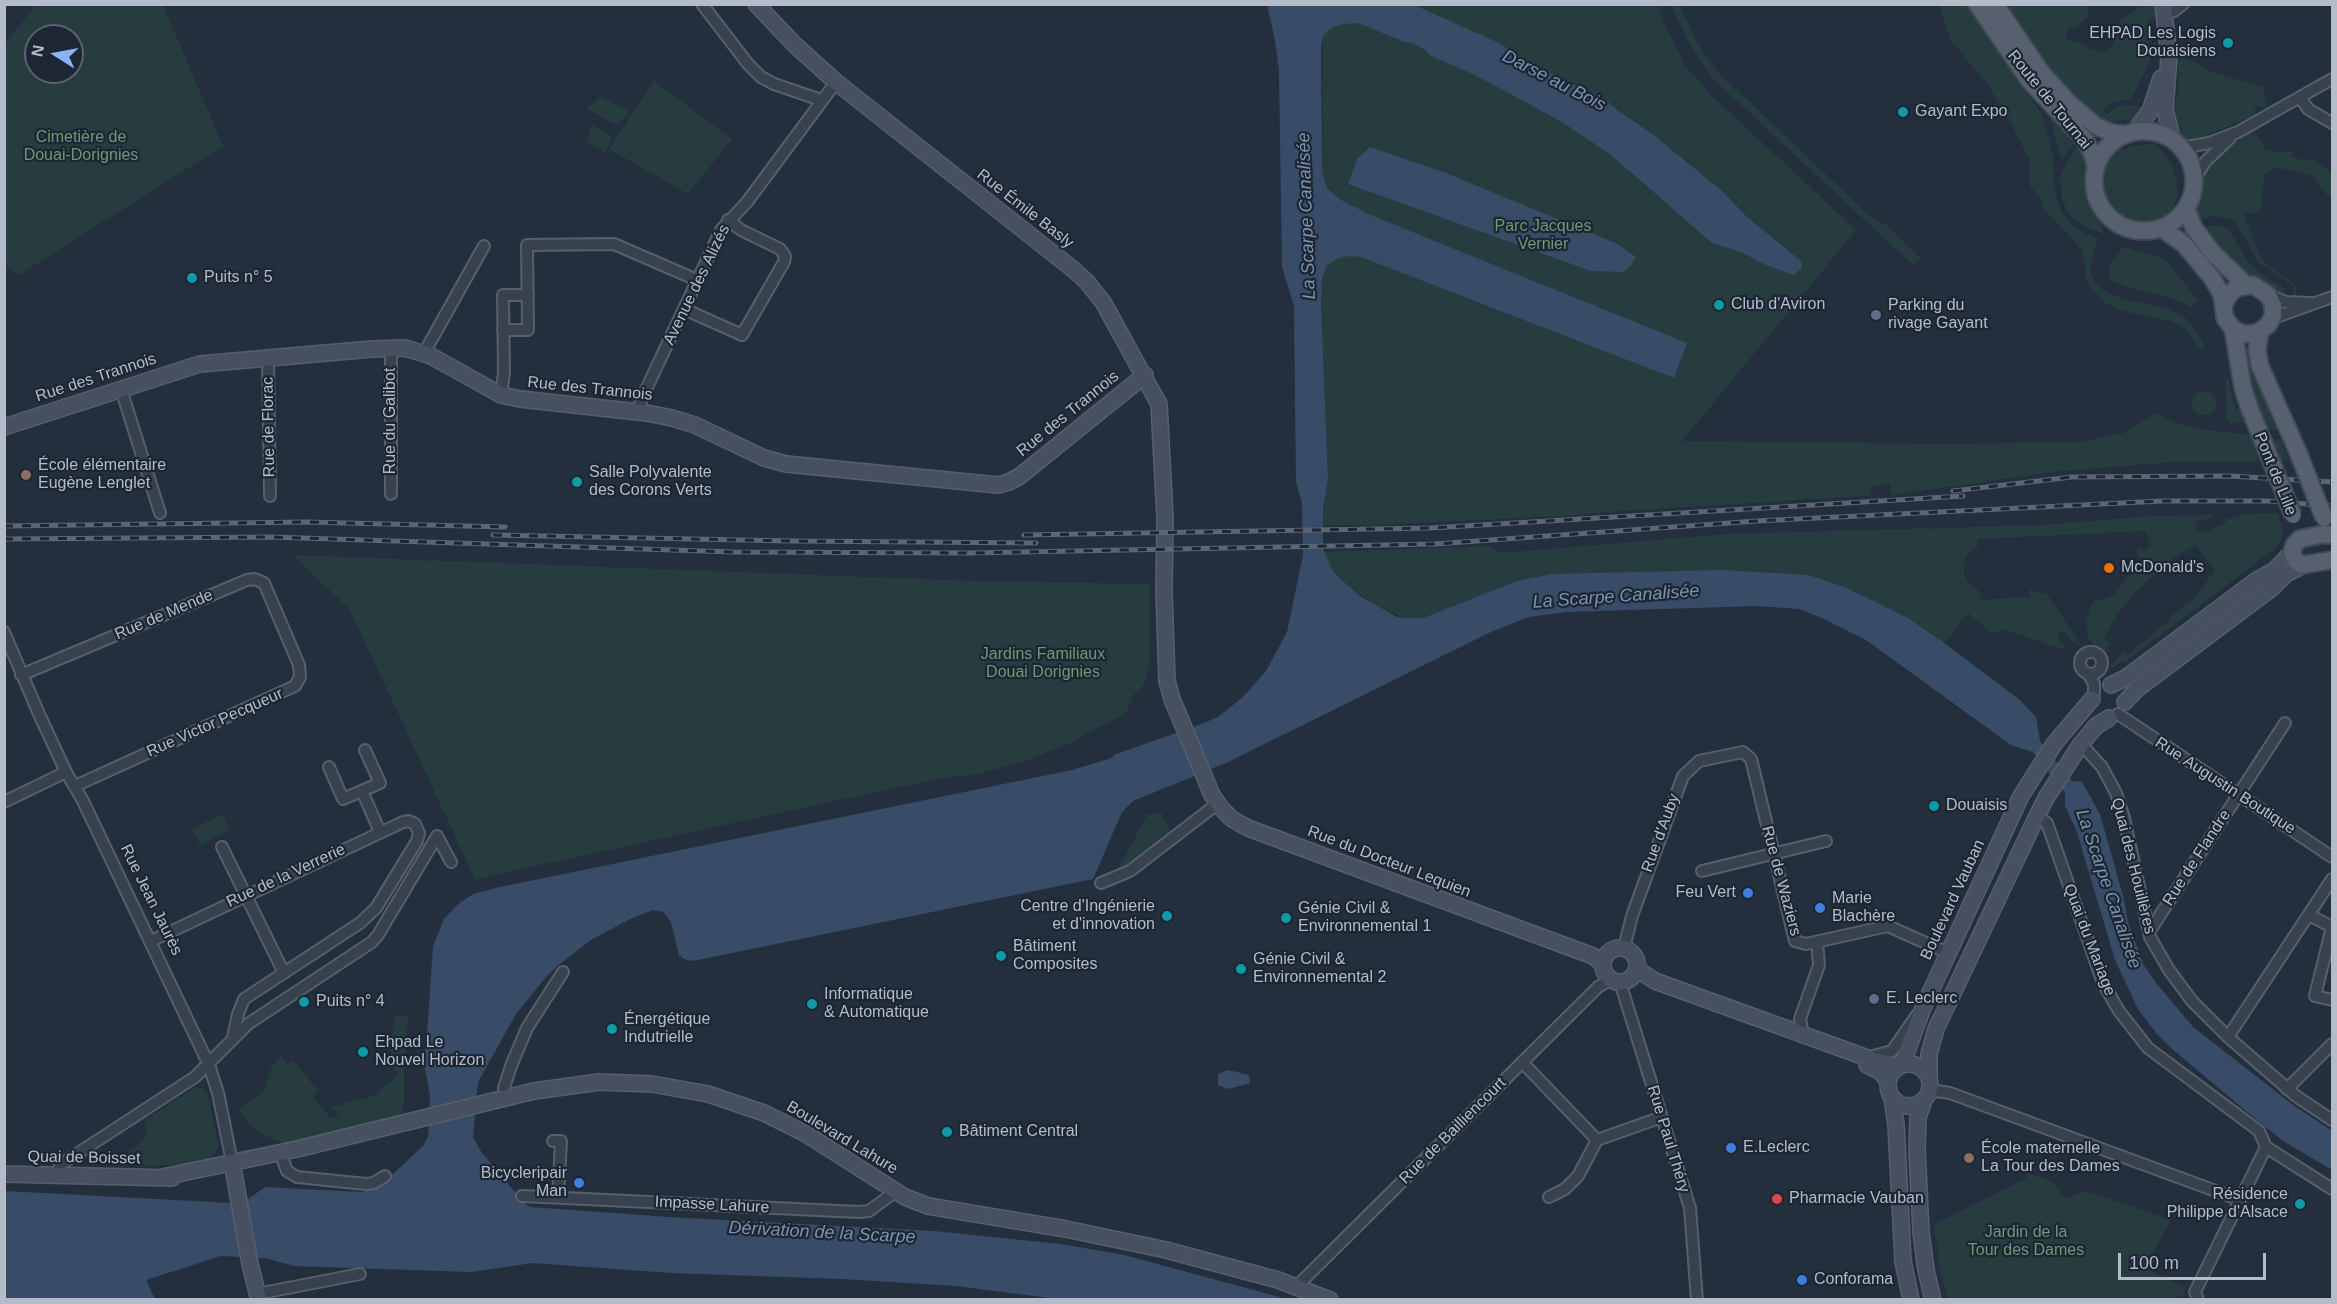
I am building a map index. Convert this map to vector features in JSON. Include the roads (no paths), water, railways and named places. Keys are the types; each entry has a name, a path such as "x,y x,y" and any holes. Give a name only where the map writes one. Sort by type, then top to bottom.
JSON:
{"main road":[{"name":"Rue Émile Basly","path":"756,4 794,44 836,82 1087,282 1103,302 1156,395 1161,409 1166,673 1172,699 1183,723"},
{"name":"Route de Tournai","path":"1977,4 2029,80 2085,140 2096,167"},
{"name":"Route de Tournai","path":"1995,4 2035,65 2069,103 2096,126 2112,133 2130,133"},
{"path":"2164,9 2168,43 2165,109 2177,143 2192,165 2194,180 2192,197 2186,209 2175,220 2161,228 2135,230 2124,227 2110,218 2096,194 2094,178 2096,167 2105,150 2130,133 2145,119 2153,106 2168,43"},
{"path":"2130,133 2157,132 2177,143"},
{"path":"2186,209 2197,232 2212,252 2246,285"},
{"path":"2161,228 2174,236 2194,256 2219,290 2224,304 2225,318 2233,329 2244,334 2266,326 2273,305 2268,295 2256,286 2246,285 2231,292 2224,304"},
{"name":"Pont de Lille","path":"2266,326 2257,350 2259,363 2332,535"},
{"name":"Pont de Lille","path":"2233,329 2243,388 2249,407 2292,514 2293,547"},
{"name":"Rue des Trannois","path":"4,427 200,364 391,348 411,349 424,353 501,395 672,418 695,425 764,458 786,464 998,485 1020,476 1144,375"},
{"path":"2304,565 2297,562 2293,547 2306,537 2332,535"},
{"name":"Boulevard Vauban","path":"1900,1065 1948,953 2036,770 2054,744 2101,690 2127,677 2257,580 2275,570 2293,547"},
{"path":"1933,1299 1921,1232 1917,1149 1917,1124 1930,1085 1929,1054 1936,1029 2052,788 2081,744 2096,726 2117,712 2137,689 2272,588 2286,574 2304,565 2331,561"},
{"path":"2101,690 2122,692 2117,712 2097,713 2092,705 2101,690"},
{"name":"Rue du Docteur Lequien","path":"1183,723 1217,804 1232,819 1248,828 1593,956 1613,954"},
{"path":"1625,976 1635,956 1613,954 1606,974 1625,976 1641,972 1655,981 1865,1057 1900,1065 1917,1065 1929,1076"},
{"path":"1737,1011 1772,1029 1873,1068 1883,1074 1899,1103 1909,1106 1926,1097"},
{"path":"1900,1065 1892,1072 1890,1089 1895,1117 1904,1261 1911,1299"},
{"name":"Boulevard Lahure","path":"233,1166 534,1091 599,1082 652,1084 705,1093 746,1106 791,1125 896,1191 921,1204 1134,1243 1297,1286 1330,1299"},
{"name":"Quai de Boisset","path":"4,1174 186,1178 233,1166"},
{"name":"Rue Jean Jaurès","path":"233,1166 256,1298"}],"street":[{"path":"702,4 748,64 761,77 774,84 821,100"},
{"path":"2164,9 2174,11 2183,4"},
{"path":"2177,143 2209,143 2238,132 2332,79"},
{"name":"Avenue des Alizés","path":"638,412 642,398 721,230 750,197 836,82"},
{"path":"2300,97 2308,109 2332,123"},
{"path":"2194,180 2205,162 2238,132"},
{"path":"684,309 742,335 784,262 784,254 780,249 741,230 728,220"},
{"path":"503,330 528,330 527,245 614,244 698,280"},
{"path":"424,353 484,246"},
{"path":"501,395 504,373 503,295 528,295"},
{"path":"2268,295 2286,302 2317,303"},
{"path":"2266,326 2332,297"},
{"name":"Rue du Galibot","path":"391,348 391,494"},
{"name":"Rue de Florac","path":"268,358 270,496"},
{"path":"121,389 160,513"},
{"name":"Rue de Mende","path":"21,675 251,579 264,584 282,626"},
{"name":"Rue Victor Pecqueur","path":"75,786 295,686 301,669 282,626"},
{"name":"Rue Jean Jaurès","path":"4,632 21,675 66,772 151,941 209,1065 218,1093 233,1166"},
{"path":"2087,653 2098,654 2102,660 2101,690 2082,669 2080,662 2087,653"},
{"path":"2088,673 2097,672 2101,667"},
{"name":"Rue Augustin Boutique","path":"2117,712 2332,857"},
{"name":"Rue de Flandre","path":"2149,932 2285,723"},
{"name":"Quai des Houillères","path":"2081,744 2105,773 2119,801 2149,932 2156,950 2181,988 2228,1036 2287,1089 2332,1120"},
{"path":"329,767 343,799 380,783 365,750"},
{"name":"Rue de Waziers","path":"1736,752 1747,754 1751,759 1793,938 1802,944 1817,942 1820,956 1818,971 1802,1015 1803,1034"},
{"name":"Rue d'Auby","path":"1613,954 1632,916 1683,776 1699,761 1736,752"},
{"path":"4,802 66,772"},
{"path":"362,791 380,832"},
{"path":"1101,883 1130,871 1217,804"},
{"name":"Quai du Mariage","path":"2037,816 2047,823 2103,983 2119,1011 2148,1048 2259,1131 2266,1147"},
{"name":"Rue de la Verrerie","path":"151,941 380,832 407,821 415,824 418,830 417,841 376,909 360,923 284,973"},
{"path":"57,1176 63,1163 190,1081 254,1019 375,939 437,836 451,862"},
{"path":"1702,871 1826,841"},
{"path":"222,847 284,973 244,999 233,1037"},
{"path":"2228,1036 2332,879"},
{"path":"2308,915 2332,927 2315,996 2332,1000"},
{"path":"1817,942 1888,926 1948,953"},
{"path":"507,1098 504,1088 527,1028 563,972"},
{"name":"Rue de Bailliencourt","path":"1297,1286 1598,987 1625,976"},
{"name":"Rue Paul Théry","path":"1625,976 1647,1070 1690,1208 1697,1299"},
{"path":"1865,1057 1892,1051 1923,1008"},
{"path":"2287,1089 2332,1044"},
{"path":"1522,1062 1597,1140"},
{"path":"1926,1097 1941,1091 1950,1093 2240,1200"},
{"path":"1549,1197 1560,1192 1573,1181 1585,1166 1597,1140 1662,1117"},
{"path":"553,1141 561,1141 558,1197"},
{"path":"2198,1299 2195,1292 2266,1147 2332,1189"},
{"path":"281,1154 287,1171 297,1177 366,1184 374,1183 385,1176"},
{"name":"Impasse Lahure","path":"522,1196 859,1212 869,1211 896,1191"},
{"path":"256,1298 360,1274"}],"water":[{"path":"1267,5 1414,5 1497,42 1539,68 1605,99 1722,191 1747,217 1802,262 1802,268 1794,275 1766,265 1741,252 1712,243 1610,154 1562,122 1477,76 1429,55 1426,50 1410,42 1407,43 1358,23 1331,28 1323,36 1321,48 1322,172 1327,188 1339,199 1373,216 1687,343 1674,378 1361,257 1349,256 1337,259 1326,266 1322,279 1321,301 1328,480 1323,508 1323,549 1334,573 1360,596 1397,617 1405,618 1423,618 1517,581 1552,574 1722,570 1809,575 1845,587 1908,618 2020,700 2036,717 2040,741 2072,781 2082,782 2100,814 2128,922 2143,964 2193,1027 2293,1105 2332,1131 2332,1170 2283,1141 2246,1111 2170,1047 2138,1009 2115,960 2077,832 2065,806 2065,793 2033,752 2011,745 1866,640 1799,609 1757,606 1566,612 1529,617 1491,632 1226,763 1133,801 1122,812 1093,879 693,961 679,955 671,922 663,912 653,910 630,919 591,940 546,977 516,1014 478,1082 473,1137 482,1153 525,1204 531,1207 934,1231 1061,1244 1124,1255 1287,1299 1057,1299 955,1286 842,1279 671,1273 532,1263 472,1272 294,1266 265,1258 221,1256 146,1280 155,1299 5,1300 5,1191 231,1203 247,1200 265,1187 361,1192 380,1186 423,1146 428,1137 430,1095 425,1069 425,1039 433,946 444,919 457,905 473,894 1072,770 1112,758 1114,755 1204,723 1218,717 1243,697 1266,671 1287,632 1303,555 1302,504 1296,481 1294,306 1282,267 1279,71"},
{"path":"1370,147 1446,173 1618,244 1636,257 1630,267 1623,272 1591,271 1348,184 1357,159"},
{"path":"1228,1070 1249,1075 1250,1083 1229,1089 1218,1085 1218,1074"}],"railway":[{"path":"1953,491 2072,477 2230,476 2332,482"},
{"path":"1024,535 1431,528 1963,496"},
{"path":"4,539 271,537 734,552 970,553 1435,544 1757,521 2162,501 2268,501 2332,506"},
{"path":"4,526 307,522 505,527"},
{"path":"493,535 1036,543"}],"place":[{"name":"EHPAD Les Logis Douaisiens","path":"2228,43"},
{"name":"Gayant Expo","path":"1903,112"},
{"name":"Puits n° 5","path":"192,278"},
{"name":"Club d'Aviron","path":"1719,305"},
{"name":"Parking du rivage Gayant","path":"1876,315"},
{"name":"École élémentaire Eugène Lenglet","path":"26,475"},
{"name":"Salle Polyvalente des Corons Verts","path":"577,482"},
{"name":"McDonald's","path":"2109,568"},
{"name":"Douaisis","path":"1934,806"},
{"name":"Feu Vert","path":"1748,893"},
{"name":"Marie Blachère","path":"1820,908"},
{"name":"Centre d'Ingénierie et d'innovation","path":"1167,916"},
{"name":"Génie Civil & Environnemental 1","path":"1286,918"},
{"name":"Bâtiment Composites","path":"1001,956"},
{"name":"Génie Civil & Environnemental 2","path":"1241,969"},
{"name":"E. Leclerc","path":"1874,999"},
{"name":"Puits n° 4","path":"304,1002"},
{"name":"Informatique & Automatique","path":"812,1004"},
{"name":"Énergétique Indutrielle","path":"612,1029"},
{"name":"Ehpad Le Nouvel Horizon","path":"363,1052"},
{"name":"Bâtiment Central","path":"947,1132"},
{"name":"E.Leclerc","path":"1731,1148"},
{"name":"École maternelle La Tour des Dames","path":"1969,1158"},
{"name":"Bicycleripair Man","path":"579,1183"},
{"name":"Pharmacie Vauban","path":"1777,1199"},
{"name":"Résidence Philippe d'Alsace","path":"2300,1204"},
{"name":"Conforama","path":"1802,1280"}],"water label":[{"name":"Darse au Bois","path":"1554,81"},
{"name":"La Scarpe Canalisée","path":"1307,216"},
{"name":"La Scarpe Canalisée","path":"1616,597"},
{"name":"La Scarpe Canalisée","path":"2108,889"},
{"name":"Dérivation de la Scarpe","path":"822,1233"}],"park label":[{"name":"Cimetière de Douai-Dorignies","path":"81,147"},
{"name":"Parc Jacques Vernier","path":"1543,236"},
{"name":"Jardins Familiaux Douai Dorignies","path":"1043,664"},
{"name":"Jardin de la Tour des Dames","path":"2026,1242"}]}
